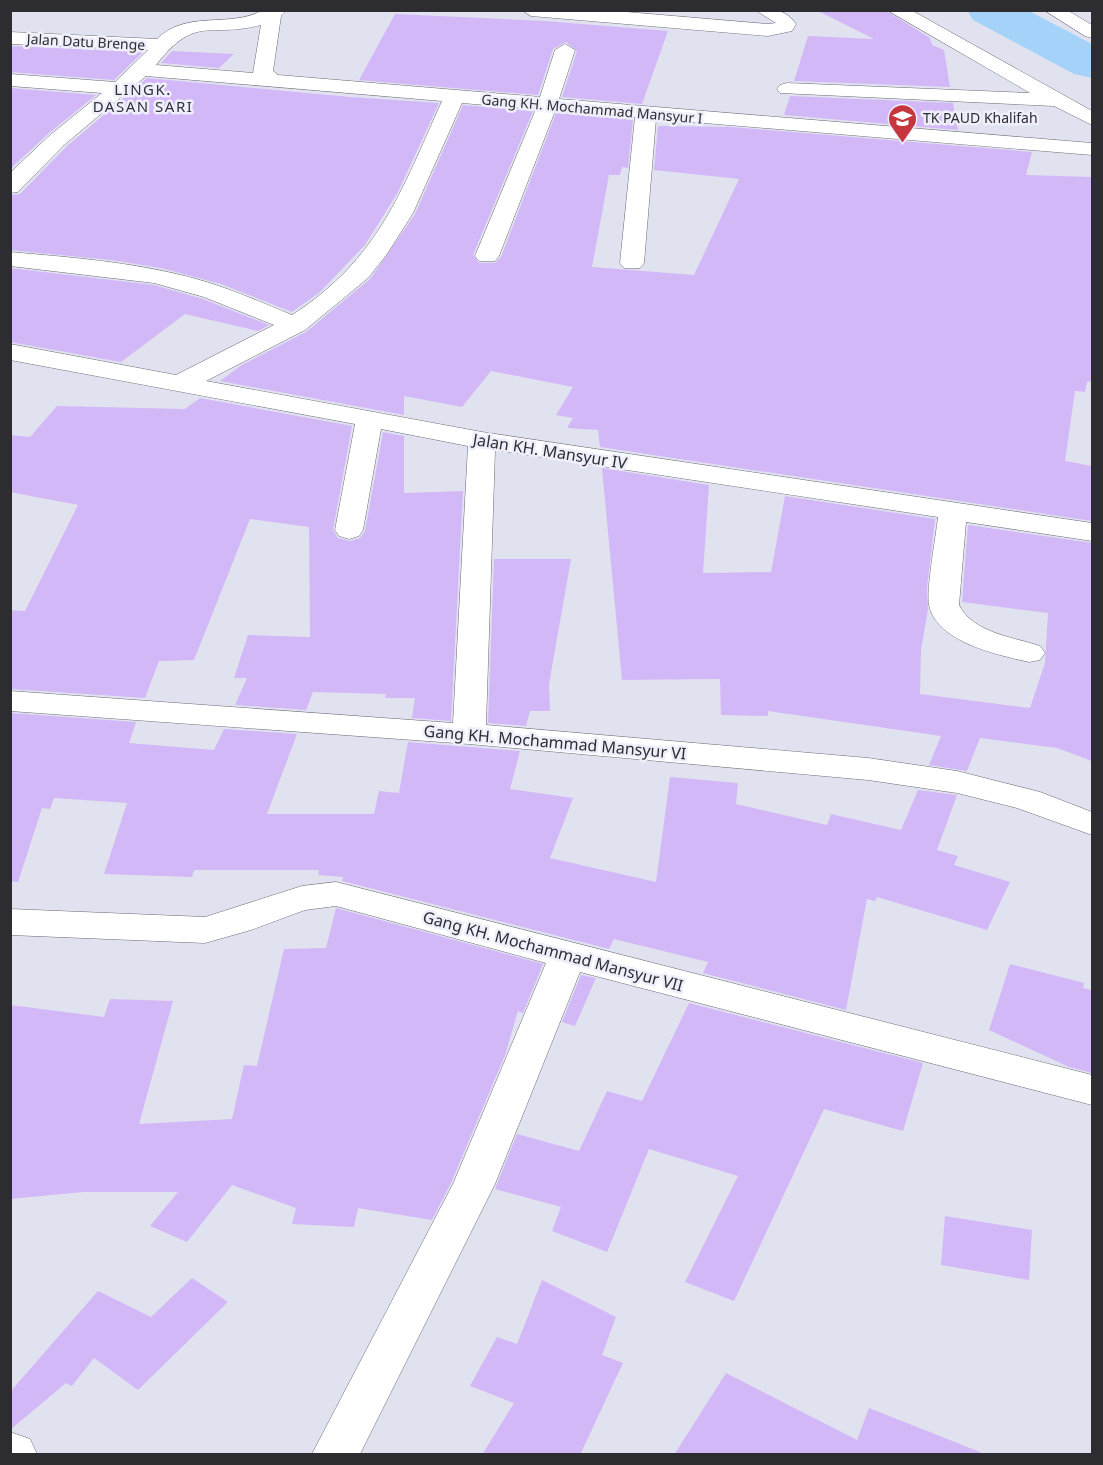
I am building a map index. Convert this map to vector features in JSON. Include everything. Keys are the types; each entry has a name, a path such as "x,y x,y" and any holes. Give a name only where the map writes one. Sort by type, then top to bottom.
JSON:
{"street":[{"path":"531,10 768,30 785,27 786,21 764,10"},
{"path":"610,16 672,10"},
{"path":"896,10 1092,119"},
{"path":"1053,10 1092,32"},
{"path":"10,187 21,161 141,70 174,34 188,28 255,22 275,13"},
{"path":"274,82 263,73 275,13"},
{"name":"Jalan Datu Brenge","path":"10,38 162,45"},
{"path":"487,256 547,106 566,50"},
{"name":"Gang KH. Mochammad Mansyur I","path":"141,70 547,106 1092,149"},
{"path":"10,80 118,88"},
{"path":"787,89 1057,100"},
{"path":"177,386 296,325 345,286 379,249 416,181 454,98"},
{"path":"632,263 646,113"},
{"path":"10,259 85,265 165,279 210,291 296,325"},
{"name":"Jalan KH. Mansyur IV","path":"10,352 177,386 482,440 1092,532"},
{"path":"349,531 369,421"},
{"path":"469,734 482,440"},
{"path":"953,512 944,605 952,622 968,633 1029,653"},
{"name":"Gang KH. Mochammad Mansyur VI","path":"10,701 469,734 868,769 957,782 1028,800 1092,824"},
{"name":"Gang KH. Mochammad Mansyur VII","path":"10,922 205,930 223,927 308,895 336,894 1092,1090"},
{"path":"336,1455 474,1184 568,956"}],"building":[{"path":"816,10 885,10 930,38 932,45 944,50 950,87 794,81 808,36 874,39"},
{"path":"395,14 545,21 668,31 642,104 562,97 577,51 566,42 553,49 538,95 359,80"},
{"path":"10,46 143,52 114,80 10,72"},
{"path":"172,51 234,54 219,68 161,63"},
{"path":"147,78 439,103 398,192 365,245 320,292 292,312 221,284 161,268 111,260 10,250 10,195 20,194 66,147"},
{"path":"10,88 96,95 10,169"},
{"path":"790,96 953,103 958,130 784,115"},
{"path":"463,105 533,111 473,255 479,263 495,263 501,257 556,113 633,119 628,168 622,167 620,175 609,175 592,267 694,275 739,179 654,170 658,126 731,127 1032,152 1026,175 1092,177 1092,381 1087,382 1085,392 1075,391 1065,461 1092,466 1092,521 600,447 598,430 567,428 573,418 556,415 573,387 491,371 462,407 404,396 404,415 220,381 240,366 306,332 370,279 415,214"},
{"path":"10,268 154,285 203,299 269,325 258,331 185,314 121,362 10,342"},
{"path":"200,398 352,426 333,530 338,538 350,541 360,538 365,531 383,432 404,436 404,493 463,491 451,721 412,718 415,698 385,698 386,694 313,692 306,710 235,705 247,678 234,678 248,635 310,637 309,527 250,519 194,660 159,661 145,698 10,689 10,610 25,611 78,505 10,492 10,435 30,437 57,406 185,409"},
{"path":"602,468 709,485 703,573 771,572 785,496 935,519 927,588 928,609 921,650 920,694 1030,708 1045,663 1048,613 962,602 968,525 1092,543 1092,761 1057,748 980,738 967,771 929,765 941,736 768,711 768,716 721,715 720,679 622,680"},
{"path":"494,559 571,559 549,684 550,711 530,711 526,726 488,723"},
{"path":"10,713 136,722 129,743 214,750 224,729 297,734 267,814 374,814 379,791 399,793 408,742 520,751 510,789 573,798 550,858 656,882 670,777 738,783 736,804 827,825 831,814 901,830 918,790 957,795 937,850 958,856 954,865 1010,882 987,930 877,897 875,901 867,899 846,1010 703,973 708,962 614,939 609,949 342,881 343,877 318,875 319,870 194,870 192,877 104,874 127,803 54,798 50,809 42,808 18,882 10,881"},
{"path":"336,908 543,964 523,1013 518,1011 505,1055 451,1183 432,1220 358,1208 354,1227 292,1224 296,1208 232,1185 187,1242 150,1226 178,1192 83,1192 10,1199 10,1005 104,1017 110,999 173,1001 139,1124 232,1119 244,1065 257,1066 284,949 326,948"},
{"path":"1010,964 1084,983 1083,988 1092,990 1092,1073 1069,1067 989,1030"},
{"path":"581,975 596,978 575,1026 562,1022"},
{"path":"689,1003 923,1063 903,1131 824,1109 734,1301 685,1282 738,1176 649,1149 607,1252 552,1231 561,1207 495,1189 517,1134 579,1151 607,1091 642,1101"},
{"path":"945,1216 1032,1230 1029,1280 941,1265"},
{"path":"192,1278 228,1302 138,1390 94,1358 72,1386 66,1383 10,1430 10,1392 98,1291 151,1317"},
{"path":"542,1280 616,1317 602,1355 623,1363 580,1455 482,1455 514,1403 470,1386 497,1337 517,1344"},
{"path":"726,1373 857,1440 869,1408 980,1452 980,1455 674,1455"}],"waterway":[{"path":"990,10 1092,63"}],"place":[{"name":"TK PAUD Khalifah","path":"902,144"}],"district":[{"name":"LINGK. DASAN SARI","path":"143,98"}]}
